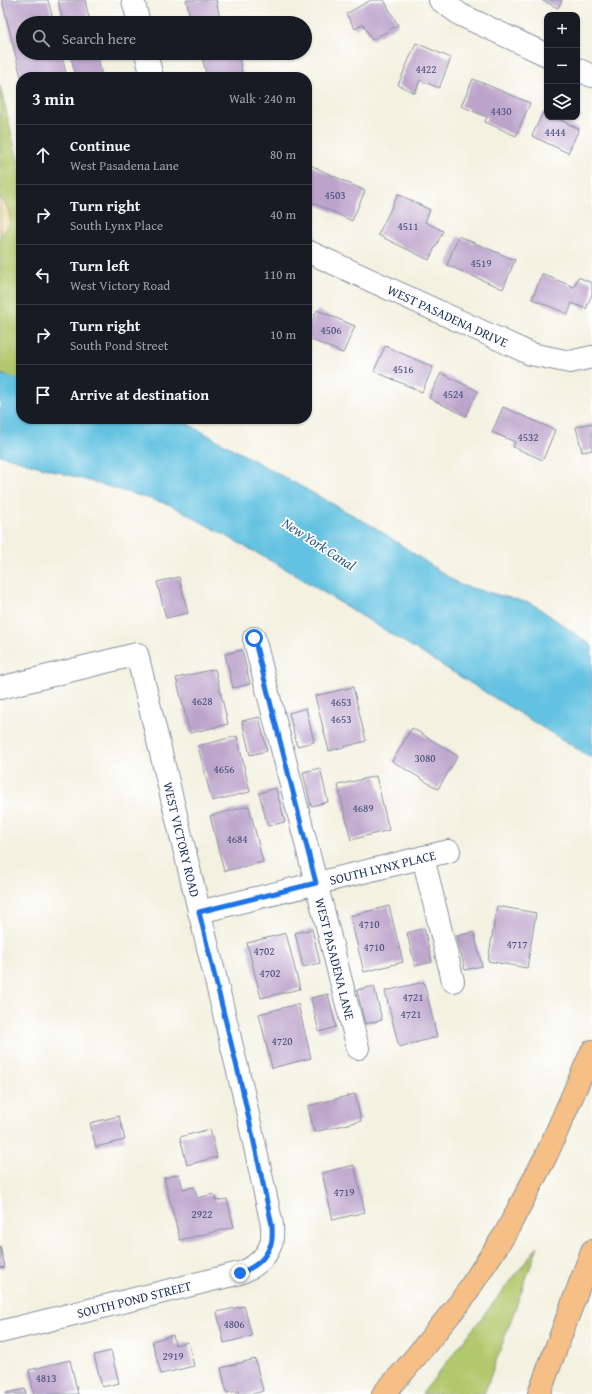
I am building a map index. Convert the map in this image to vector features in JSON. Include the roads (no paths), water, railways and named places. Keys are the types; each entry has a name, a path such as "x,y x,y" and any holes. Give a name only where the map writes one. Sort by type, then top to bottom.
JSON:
{"highway":[{"path":"383,1394 404,1371 461,1301 505,1234 546,1156 592,1051"},
{"path":"539,1394 592,1251"}],"street":[{"path":"133,0 137,16"},
{"path":"440,0 460,15 544,54"},
{"path":"148,60 151,72"},
{"path":"580,70 592,76"},
{"name":"WEST PASADENA DRIVE","path":"312,253 531,354 570,362 592,357"},
{"name":"WEST PASADENA LANE","path":"254,638 358,1048"},
{"name":"WEST VICTORY ROAD","path":"0,688 137,654 243,1092 272,1225 271,1243 263,1257"},
{"name":"SOUTH LYNX PLACE","path":"199,912 449,851"},
{"path":"423,857 453,981"},
{"name":"SOUTH POND STREET","path":"0,1332 240,1273 255,1266 263,1257"}],"water":[{"name":"New York Canal","path":"0,374 16,379 16,424 188,424 376,528 460,585 533,604 592,646 592,758 289,571 171,505 0,455"}]}
